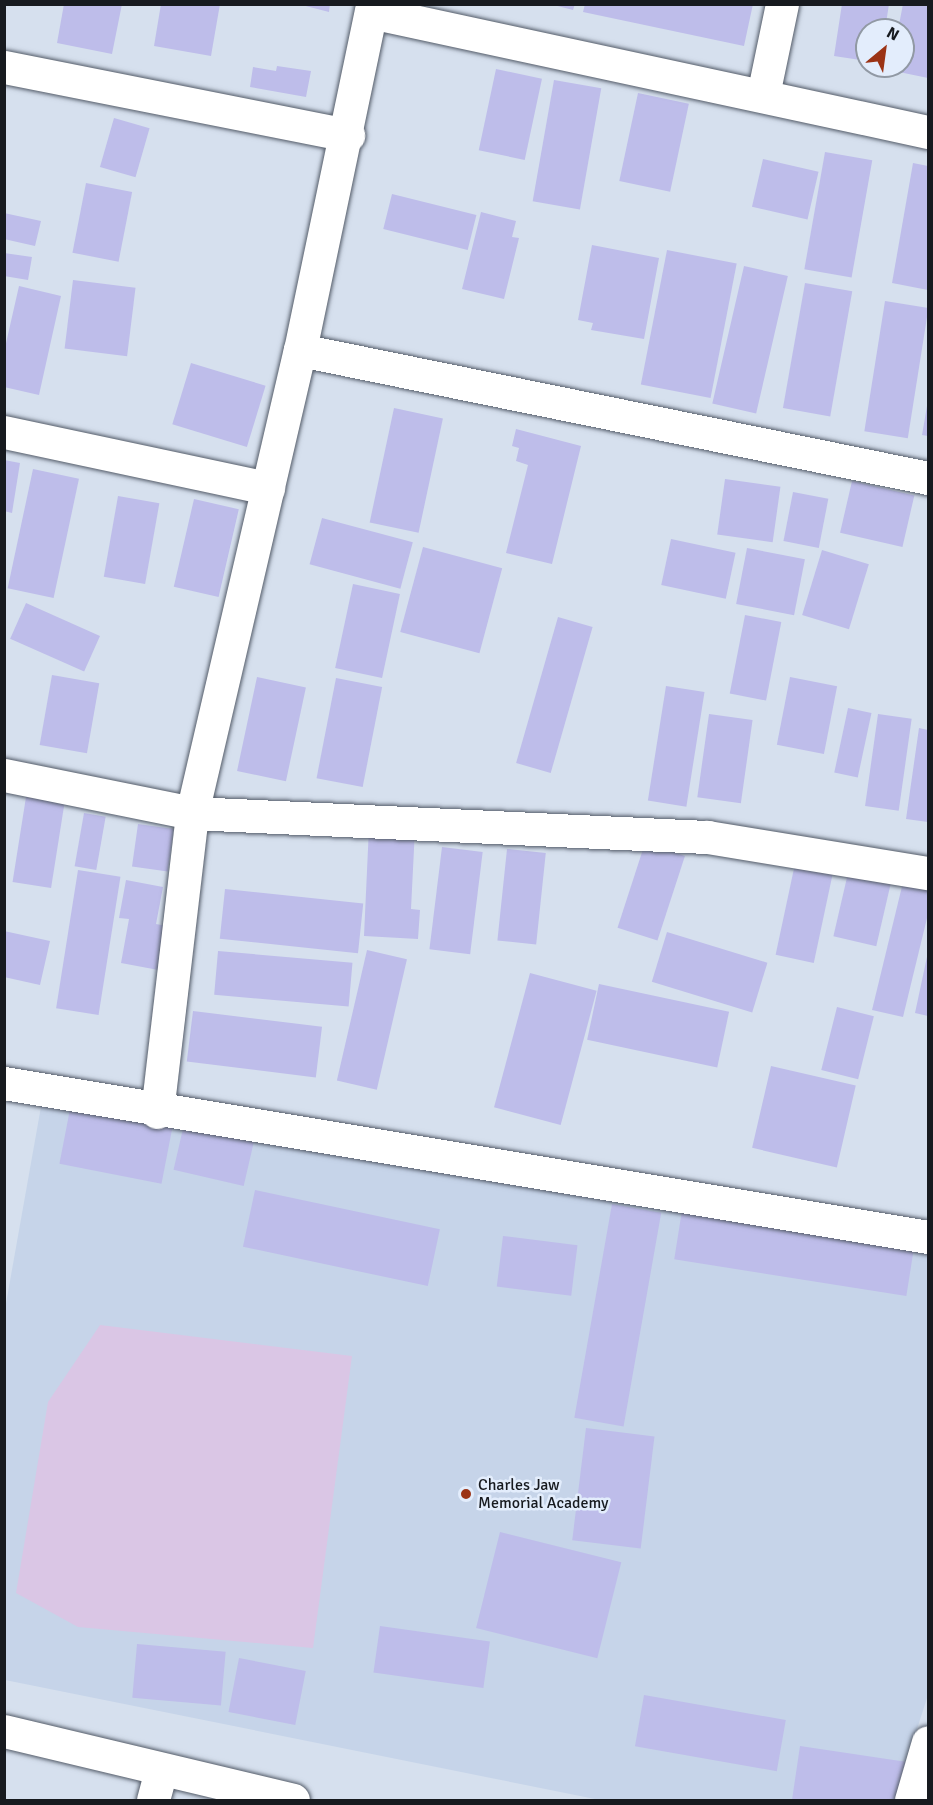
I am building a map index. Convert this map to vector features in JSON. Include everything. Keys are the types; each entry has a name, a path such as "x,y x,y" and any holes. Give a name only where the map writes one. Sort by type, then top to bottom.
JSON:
{"street":[{"path":"763,96 782,4"},
{"path":"158,1112 192,813 300,350 348,135 372,8 928,132"},
{"path":"4,67 348,135"},
{"path":"300,350 928,478"},
{"path":"4,432 268,488"},
{"path":"4,775 192,813 707,837 928,873"},
{"path":"4,1083 158,1112 928,1237"},
{"path":"4,1731 157,1786 293,1800"},
{"path":"911,1800 928,1742"}],"shaded area":[{"name":"Charles Jaw Memorial Academy","path":"42,1101 928,1243 928,1695 894,1800 600,1800 5,1680 5,1309"},
{"path":"100,1325 352,1356 313,1648 78,1627 16,1593 48,1402"}],"building":[{"path":"64,4 122,4 112,54 57,43"},
{"path":"161,4 220,4 211,56 154,46"},
{"path":"298,4 330,4 329,12"},
{"path":"550,4 575,4 573,10"},
{"path":"585,4 753,4 744,46 583,12"},
{"path":"842,4 889,4 887,18 855,18 855,59 834,56"},
{"path":"903,4 928,4 928,78 915,75 915,18 900,18"},
{"path":"277,66 311,71 306,97 250,87 253,67 276,71"},
{"path":"496,69 542,79 525,160 479,150"},
{"path":"554,80 601,88 580,209 533,201"},
{"path":"638,93 689,104 670,192 619,181"},
{"path":"114,118 150,128 136,177 100,167"},
{"path":"825,152 872,160 852,278 804,269"},
{"path":"763,159 819,172 808,220 752,207"},
{"path":"913,163 928,166 928,290 892,283"},
{"path":"86,183 132,192 119,262 72,253"},
{"path":"392,194 476,215 468,250 383,229"},
{"path":"481,212 516,221 512,237 519,238 504,299 462,289"},
{"path":"4,213 41,221 35,246 4,239"},
{"path":"592,245 659,258 644,339 591,330 593,323 578,320"},
{"path":"667,250 737,264 711,398 641,384"},
{"path":"4,253 32,257 28,280 4,276"},
{"path":"744,266 788,276 756,414 712,403"},
{"path":"73,280 136,288 127,356 65,348"},
{"path":"805,283 852,291 830,416 783,408"},
{"path":"19,286 61,296 39,395 4,387 4,352"},
{"path":"885,301 928,308 908,438 864,431"},
{"path":"191,363 266,386 247,447 172,424"},
{"path":"928,406 928,436 922,435"},
{"path":"394,408 443,418 419,533 370,522"},
{"path":"516,429 581,446 552,564 506,553 528,465 516,461 519,448 512,446"},
{"path":"4,460 20,463 12,513 4,511"},
{"path":"33,469 79,479 54,598 8,588"},
{"path":"725,479 780,487 773,542 717,534"},
{"path":"852,481 914,495 902,547 840,533"},
{"path":"793,492 828,499 819,548 783,541"},
{"path":"118,496 159,503 145,584 104,577"},
{"path":"194,499 239,509 219,597 174,587"},
{"path":"322,518 413,542 400,589 310,564"},
{"path":"671,539 736,553 726,599 661,585"},
{"path":"423,547 502,568 479,653 400,632"},
{"path":"747,548 805,559 794,615 736,604"},
{"path":"822,550 869,564 849,629 802,615"},
{"path":"353,584 400,594 382,678 335,668"},
{"path":"26,603 100,636 84,672 10,639"},
{"path":"745,615 781,622 766,701 730,694"},
{"path":"558,617 593,627 551,773 516,763"},
{"path":"52,675 99,683 87,753 40,745"},
{"path":"257,677 306,687 286,781 237,771"},
{"path":"790,677 837,686 824,754 777,745"},
{"path":"336,678 382,687 363,787 317,778"},
{"path":"666,686 705,692 686,807 648,801"},
{"path":"848,708 871,713 858,778 834,773"},
{"path":"709,714 753,720 741,803 697,797"},
{"path":"878,714 912,719 899,811 865,806"},
{"path":"919,728 928,730 928,822 906,819"},
{"path":"26,797 65,803 51,888 13,882"},
{"path":"84,813 106,817 96,870 75,866"},
{"path":"138,824 174,829 168,872 132,867"},
{"path":"369,827 415,829 411,909 420,910 418,939 364,936"},
{"path":"645,843 685,856 657,941 617,928"},
{"path":"442,847 483,852 470,954 429,949"},
{"path":"507,849 546,853 536,945 497,940"},
{"path":"796,859 834,867 814,963 776,955"},
{"path":"78,870 120,877 99,1015 56,1008"},
{"path":"848,873 891,883 876,946 833,936"},
{"path":"905,874 928,880 928,914 903,1017 872,1010"},
{"path":"126,880 163,887 156,924 177,928 169,972 121,963 129,919 119,918"},
{"path":"225,889 363,904 358,953 220,939"},
{"path":"4,931 50,941 40,985 4,977"},
{"path":"667,932 767,963 752,1012 652,982"},
{"path":"367,950 407,959 377,1090 337,1081"},
{"path":"218,951 352,963 349,1007 214,995"},
{"path":"928,952 928,1016 915,1013"},
{"path":"530,973 597,991 561,1125 494,1107"},
{"path":"599,984 729,1012 717,1067 587,1040"},
{"path":"837,1007 874,1016 858,1079 821,1070"},
{"path":"193,1011 322,1027 316,1077 187,1062"},
{"path":"771,1066 856,1086 837,1167 752,1148"},
{"path":"72,1099 174,1119 161,1184 59,1164"},
{"path":"185,1120 255,1136 244,1186 174,1170"},
{"path":"255,1190 440,1229 428,1286 243,1247"},
{"path":"612,1204 661,1213 624,1426 574,1418"},
{"path":"683,1204 915,1241 906,1296 674,1259"},
{"path":"503,1236 577,1245 571,1296 497,1287"},
{"path":"586,1428 654,1436 641,1549 572,1540"},
{"path":"500,1532 621,1562 597,1658 476,1628"},
{"path":"380,1626 490,1641 483,1688 373,1673"},
{"path":"137,1644 226,1652 221,1706 132,1698"},
{"path":"239,1658 306,1671 295,1725 229,1712"},
{"path":"644,1695 786,1720 777,1771 635,1746"},
{"path":"800,1746 907,1762 901,1800 792,1800"}],"place":[{"name":"Charles Jaw Memorial Academy","path":"466,1494"}]}
